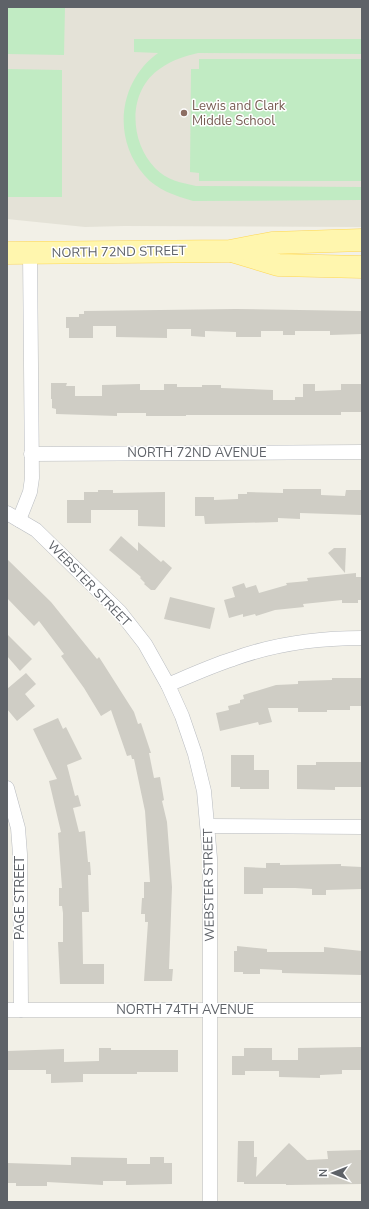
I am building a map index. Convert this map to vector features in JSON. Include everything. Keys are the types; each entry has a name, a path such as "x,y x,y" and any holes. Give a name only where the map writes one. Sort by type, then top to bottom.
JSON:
{"main road":[{"name":"NORTH 72ND STREET","path":"7,253 230,251 272,243 362,240"},
{"name":"NORTH 72ND STREET","path":"230,251 278,264 362,267"}],"street":[{"name":"WEBSTER STREET","path":"30,252 32,478 30,492 13,516 36,530 120,612 145,644 168,685 182,716 196,754 204,791 210,858 210,1202"},
{"name":"NORTH 72ND AVENUE","path":"31,454 362,452"},
{"path":"168,685 234,658 281,646 337,638 362,638"},
{"name":"PAGE STREET","path":"7,788 18,828 20,854 14,1010"},
{"path":"208,826 362,827"},
{"name":"NORTH 74TH AVENUE","path":"14,1010 362,1010"}],"shaded area":[{"name":"Lewis and Clark Middle School","path":"7,7 362,7 362,227 85,227 7,219"}],"green space":[{"path":"7,7 65,7 64,55 7,54"},
{"path":"134,39 362,39 362,54 198,53 183,57 165,65 150,78 142,89 137,102 136,116 140,144 146,157 159,172 174,180 196,186 362,187 362,200 193,201 174,195 155,185 145,176 134,161 127,145 124,128 124,112 134,79 145,65 158,53 134,52"},
{"path":"199,59 362,59 362,181 199,181 199,173 190,172 191,69 199,69"},
{"path":"7,69 62,70 62,197 7,197"}],"building":[{"path":"236,309 361,311 362,334 330,335 330,331 295,331 295,335 283,335 283,331 261,331 261,337 236,337 236,332 205,331 205,337 191,336 191,329 167,329 167,338 116,337 116,326 93,326 93,338 69,338 69,328 66,328 66,317 79,317 79,314 84,314 84,311"},
{"path":"51,383 67,383 66,386 75,386 75,396 102,396 102,385 140,384 140,390 164,390 164,384 177,384 177,387 221,385 221,388 273,390 273,400 295,400 295,397 303,397 303,384 315,384 315,391 341,390 341,384 361,384 362,412 341,412 341,415 146,416 146,413 117,413 117,416 56,414 56,409 52,408"},
{"path":"283,489 321,489 321,495 345,496 346,490 362,490 361,515 300,513 300,519 278,518 278,522 205,524 204,516 195,516 195,497 214,497 214,500 238,499 238,494 247,494 247,492 283,493"},
{"path":"98,490 113,490 113,493 165,492 165,527 138,526 138,510 91,510 91,523 67,523 67,500 84,500 84,492 98,492"},
{"path":"121,536 138,551 138,542 161,562 163,560 172,568 155,590 151,590 144,584 145,583 140,578 141,577 109,550"},
{"path":"334,548 346,548 345,573 328,553"},
{"path":"7,559 51,602 97,659 99,657 134,712 138,724 141,723 151,753 149,753 154,778 160,777 164,800 162,801 167,822 172,887 169,969 173,969 172,981 144,981 148,922 145,922 145,914 141,914 142,898 144,898 144,882 150,882 145,811 134,759 132,759 131,755 127,756 111,710 101,716 84,688 61,656 64,654 39,621 34,626 7,598"},
{"path":"356,573 356,577 362,577 362,600 358,600 358,603 342,603 342,600 303,604 304,607 275,610 256,616 255,614 243,617 243,614 229,618 224,600 235,597 232,587 244,583 246,588 256,585 259,593 287,585 286,583 308,581 307,578"},
{"path":"170,597 215,608 210,629 164,619"},
{"path":"7,634 32,659 20,671 7,656"},
{"path":"26,673 36,684 25,694 35,706 17,721 7,709 7,689"},
{"path":"332,678 362,678 362,706 350,706 350,710 327,710 327,712 298,712 298,708 268,708 272,722 259,725 258,722 220,731 216,713 229,710 228,706 240,703 240,700 244,699 243,695 276,685 298,684 298,681 332,680"},
{"path":"58,718 63,729 66,727 82,759 67,765 75,796 78,795 81,806 73,808 79,832 85,831 88,862 90,862 91,875 88,875 89,912 82,912 83,964 104,964 104,984 60,984 58,942 63,942 63,913 62,906 59,906 59,888 62,888 58,833 61,832 49,781 57,779 33,729"},
{"path":"231,755 254,755 254,770 269,770 269,789 240,789 240,787 231,787"},
{"path":"316,762 362,762 362,787 335,787 335,790 297,789 297,765 316,765"},
{"path":"266,863 280,863 280,865 341,864 341,866 362,867 362,889 326,890 326,895 312,895 312,889 263,888 263,894 244,894 244,867 266,868"},
{"path":"237,946 267,949 267,952 324,952 324,947 362,951 362,975 282,973 282,970 260,969 260,974 243,974 243,972 234,972 234,951 237,951"},
{"path":"361,1047 361,1070 342,1070 342,1074 320,1075 320,1078 279,1077 279,1071 245,1071 245,1075 232,1075 232,1056 244,1056 244,1048 272,1048 272,1060 298,1060 298,1048"},
{"path":"99,1048 111,1048 111,1050 178,1050 178,1072 83,1074 83,1082 51,1083 51,1074 46,1074 46,1070 7,1070 7,1051 64,1049 64,1062 99,1061"},
{"path":"238,1141 254,1141 254,1157 257,1157 256,1177 289,1143 307,1160 328,1159 327,1151 362,1150 362,1184 286,1185 244,1184 244,1182 237,1182"},
{"path":"71,1157 127,1158 127,1164 150,1164 150,1157 164,1157 164,1163 172,1163 172,1184 126,1185 126,1181 103,1181 103,1185 47,1182 47,1186 16,1186 16,1183 7,1183 7,1163 71,1165"}],"place":[{"name":"Lewis and Clark Middle School","path":"184,113"}]}
